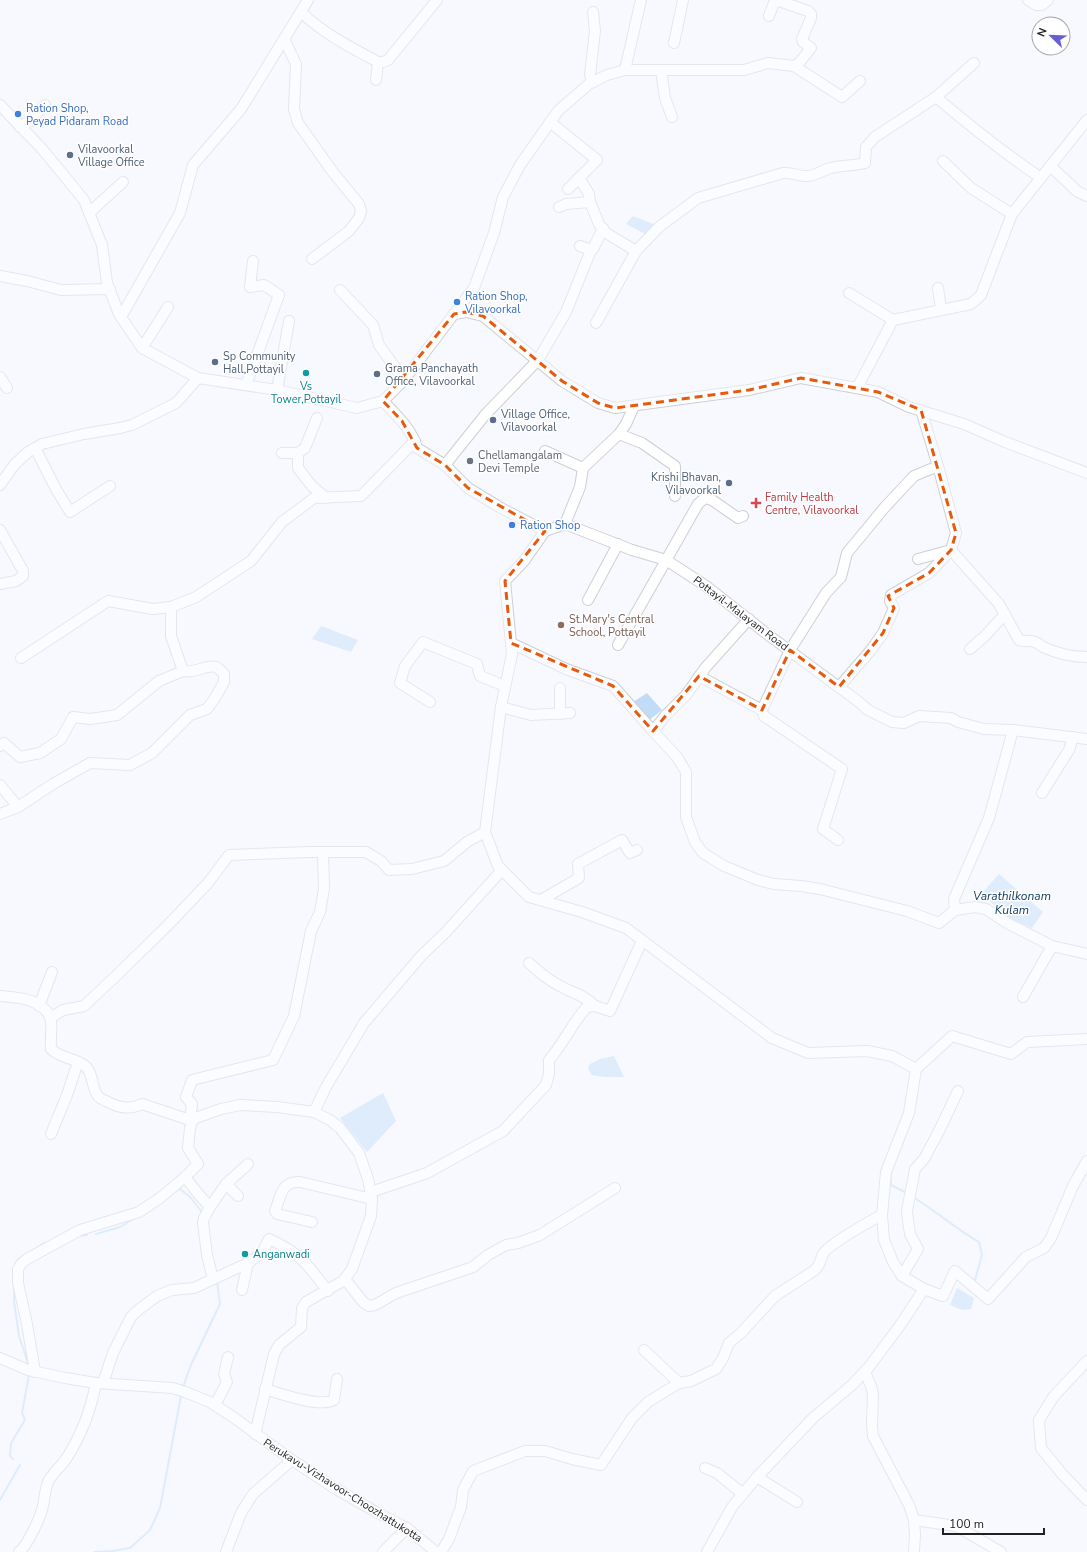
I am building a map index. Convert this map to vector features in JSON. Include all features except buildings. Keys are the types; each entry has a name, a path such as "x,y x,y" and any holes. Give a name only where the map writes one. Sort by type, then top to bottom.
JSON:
{"street":[{"path":"121,317 180,213 193,165 241,109 308,0"},
{"path":"301,12 314,25 337,40 378,62 383,62 388,60 437,0"},
{"path":"625,70 641,0"},
{"path":"674,43 683,0"},
{"path":"768,16 776,0 808,11 811,14 811,18 802,39 811,48 799,63 794,66"},
{"path":"1028,0 1036,5 1042,5 1048,0"},
{"path":"593,82 590,75 595,32 594,12"},
{"path":"284,39 296,64 294,109 298,123 332,171 359,204 361,211 359,218 349,231 312,259"},
{"path":"376,80 378,62"},
{"path":"0,105 43,150 84,200 102,245 107,282 121,317 142,348 198,378 277,390 357,408 383,401 404,380 474,288 494,233 503,197 520,165 558,112 593,82 607,75 625,70 744,70 768,63 794,66 842,97 860,81"},
{"path":"596,323 636,251 659,227 698,198 783,173 792,172 805,176 816,174 831,168 865,163 866,147 874,137 936,97 974,63"},
{"path":"661,70 665,98 672,117"},
{"path":"936,97 1010,157 1041,178"},
{"path":"20,127 28,122 45,105"},
{"path":"849,293 893,320 971,304 981,295 1012,214 1087,120"},
{"path":"550,122 597,160 568,189"},
{"path":"943,161 971,188 1012,214"},
{"path":"1050,166 1078,192 1087,196"},
{"path":"579,178 589,194 590,202 599,224 606,233 636,251"},
{"path":"89,213 123,182"},
{"path":"559,207 566,204 590,202"},
{"path":"445,465 485,415 538,360 566,312 591,250 594,248 603,228"},
{"path":"580,246 591,250"},
{"path":"246,385 279,295 264,285 250,287 253,261"},
{"path":"0,276 27,281 60,290 110,289"},
{"path":"938,288 941,310"},
{"path":"340,290 373,325 379,345 404,380"},
{"path":"142,348 168,307"},
{"path":"454,314 466,312 483,316 562,381 598,403 615,408 749,390 801,378 878,392 909,407 964,424 1005,442 1087,472"},
{"path":"858,388 893,320"},
{"path":"277,390 289,321"},
{"path":"0,377 7,388"},
{"path":"0,485 14,465 28,452 42,444 67,437 132,425 176,403 198,378"},
{"path":"383,401 402,421 415,441 417,448 445,465 468,488 501,508 545,531"},
{"path":"634,406 626,424 619,434 583,468 580,487 565,524 545,531 524,561 504,581 512,654 501,707 485,832 498,866 529,897 582,912 626,928 772,1038 808,1053 867,1051 892,1056 916,1069"},
{"path":"839,687 871,650 883,633 894,608 890,601 891,595 929,573 951,550 956,533 921,410"},
{"path":"282,453 298,453 305,448 317,418"},
{"path":"619,434 642,443 674,466 675,496"},
{"path":"21,658 108,601 153,609 171,607 196,597 251,561 282,522 314,498 361,496 415,441"},
{"path":"35,448 56,489 70,512 110,486"},
{"path":"545,451 583,468"},
{"path":"298,453 298,468 311,485 326,498"},
{"path":"762,710 790,650 826,593 840,577 847,553 885,507 914,476 938,466"},
{"path":"618,645 698,504 705,498 712,500 738,518 743,516"},
{"name":"Pottayil-Malayam Road","path":"565,524 666,560 706,586 767,634 860,702 868,710 892,722 904,723 919,716 935,716 951,718 958,722 984,729 1013,730 1087,739"},
{"path":"0,530 23,571 23,576 16,581 0,584"},
{"path":"588,600 618,544"},
{"path":"918,559 951,550"},
{"path":"951,550 999,604 1019,640 1024,642 1034,641 1044,647 1063,654 1087,657"},
{"path":"171,607 171,636 183,671"},
{"path":"970,649 985,636 1004,614"},
{"path":"653,731 664,716 686,695 699,676 749,619"},
{"path":"430,702 400,683 405,666 424,642 477,664 480,676 505,686"},
{"path":"510,643 566,668 614,686 677,756 686,772 686,817 695,842 703,853 724,866 758,880 774,884 820,889 907,911 939,923 955,910 975,907 986,909 1007,923 1052,946 1087,954"},
{"path":"0,746 4,743 20,757 40,753 61,739 73,717 90,718 116,715 159,681 183,671 189,672 209,667 216,667 224,674 224,682 207,709 190,715 152,753 130,765 90,763 52,784 18,807 0,814"},
{"path":"699,676 762,710 764,716 842,769 823,829 838,840"},
{"path":"560,688 560,714"},
{"path":"501,707 531,715 570,713"},
{"path":"955,910 954,899 995,801 1013,730"},
{"path":"1042,793 1069,750 1073,737"},
{"path":"0,785 18,807"},
{"path":"50,1018 63,1010 84,1006 168,925 208,882 229,855 366,852 381,861 389,870 412,869 444,861 467,842 485,832"},
{"path":"541,900 579,878 578,864 622,840 630,853 637,850"},
{"path":"35,1372 18,1283 18,1269 26,1259 80,1230 139,1212 160,1198 186,1177 198,1164 188,1148 192,1104 186,1097 192,1080 273,1060 294,1016 311,932 320,912 324,889 323,852"},
{"path":"314,1112 326,1087 364,1023 422,956 446,932 502,870"},
{"path":"312,1222 277,1214 275,1211 286,1184 300,1182 372,1195 427,1173 503,1131 546,1085 549,1074 549,1060 560,1048 580,1014 587,1007 595,1006 610,1011 642,941"},
{"path":"1023,997 1052,946"},
{"path":"529,963 546,978 587,998 595,1006"},
{"path":"38,1006 52,972"},
{"path":"0,996 20,998 44,1010 50,1018 51,1049 56,1053 85,1066 99,1097 111,1104 123,1108 142,1104 191,1119 221,1109 240,1105 277,1107 314,1112 330,1120 340,1128 359,1153 372,1195 371,1216 352,1269 345,1279 328,1291 306,1302 302,1308 300,1327 279,1345 274,1354 254,1434"},
{"path":"1087,1039 1027,1042 1011,1054 952,1036 916,1069 908,1114 886,1172 882,1215 884,1240 893,1262 902,1276 924,1289 943,1296 955,1271 988,1299 1026,1257 1044,1248 1051,1238 1073,1186 1087,1160"},
{"path":"51,1134 67,1095 78,1062"},
{"path":"902,1276 918,1249 910,1234 908,1211 915,1169 924,1159 958,1091"},
{"path":"215,1278 206,1255 204,1218 226,1184 248,1164"},
{"path":"186,1177 210,1207"},
{"path":"226,1184 238,1196"},
{"path":"345,1279 363,1302 369,1306 375,1305 396,1293 473,1267 488,1254 506,1245 518,1243 540,1235 615,1188"},
{"path":"441,1552 449,1540 461,1507 463,1490 473,1471 525,1451 545,1451 572,1459 601,1465 632,1418 648,1402 679,1383 691,1382 716,1369 723,1358 728,1343 741,1333 775,1296 815,1270 820,1265 824,1254 831,1246 858,1228 882,1215"},
{"path":"19,1552 25,1547 42,1510 43,1496 49,1481 65,1460 81,1432 113,1353 131,1317 137,1311 157,1296 172,1290 194,1288 248,1263 262,1253 269,1239 292,1250 306,1262 328,1291"},
{"path":"242,1290 248,1263"},
{"path":"707,1552 732,1507 757,1477 813,1418 865,1372 901,1324 924,1289"},
{"path":"644,1350 679,1383"},
{"path":"215,1405 227,1382 224,1374 228,1357"},
{"name":"Perukavu-Vizhavoor-Choozhattukotta","path":"0,1358 35,1372 100,1383 173,1388 215,1405 292,1460 356,1501 407,1528 436,1552"},
{"path":"1087,1361 1054,1396 1039,1420 1042,1448 1063,1475 1087,1500"},
{"path":"865,1372 873,1394 873,1436 909,1505 914,1520 914,1552"},
{"path":"265,1389 308,1401 330,1402 334,1400 337,1379"},
{"path":"226,1552 241,1513 253,1494 292,1460"},
{"path":"705,1468 716,1473 743,1494"},
{"path":"757,1477 797,1502"},
{"path":"914,1520 956,1526 998,1551"},
{"path":"383,1552 407,1528"}],"highlighted area":[{"path":"466,312 483,316 562,381 598,403 615,408 749,390 801,378 878,392 921,410 956,533 951,550 929,573 888,596 894,608 883,633 839,687 790,650 762,710 699,676 653,731 613,686 511,643 505,581 545,531 468,488 445,465 417,448 402,421 383,401 454,314"}],"water":[{"path":"633,216 656,225 649,236 626,224"},
{"path":"321,626 358,640 351,652 312,639"},
{"path":"647,693 662,710 648,721 633,702"},
{"name":"Varathilkonam Kulam","path":"999,874 1043,912 1032,928 1009,918 981,894"},
{"path":"614,1056 624,1077 604,1077 592,1075 588,1069 590,1064 600,1059"},
{"path":"383,1093 396,1121 367,1152 340,1118"},
{"path":"957,1288 974,1298 971,1309 962,1310 950,1305"}],"waterway":[{"path":"891,1174 891,1185 907,1193"},
{"path":"175,1191 180,1189 190,1197 202,1212"},
{"path":"913,1197 979,1242 982,1255 974,1284"},
{"path":"96,1234 120,1227 135,1218"},
{"path":"78,1236 87,1235"},
{"path":"32,1251 44,1243"},
{"path":"17,1263 18,1259 25,1255"},
{"path":"183,1387 191,1365 220,1304 217,1281"},
{"path":"14,1285 14,1301 19,1336 29,1366"},
{"path":"13,1459 10,1456 11,1443 25,1420 22,1413 29,1375"},
{"path":"94,1552 130,1548 150,1530 160,1508 181,1396"},
{"path":"0,1500 20,1465"}],"place":[{"name":"Ration Shop, Peyad Pidaram Road","path":"18,114"},
{"name":"Vilavoorkal Village Office","path":"70,155"},
{"name":"Ration Shop, Vilavoorkal","path":"457,302"},
{"name":"Sp Community Hall,Pottayil","path":"215,362"},
{"name":"Vs Tower,Pottayil","path":"306,373"},
{"name":"Grama Panchayath Office, Vilavoorkal","path":"377,374"},
{"name":"Village Office, Vilavoorkal","path":"493,420"},
{"name":"Chellamangalam Devi Temple","path":"470,461"},
{"name":"Krishi Bhavan, Vilavoorkal","path":"729,483"},
{"name":"Family Health Centre, Vilavoorkal","path":"756,503"},
{"name":"Ration Shop","path":"512,525"},
{"name":"St.Mary's Central School, Pottayil","path":"561,625"},
{"name":"Anganwadi","path":"245,1254"}]}
